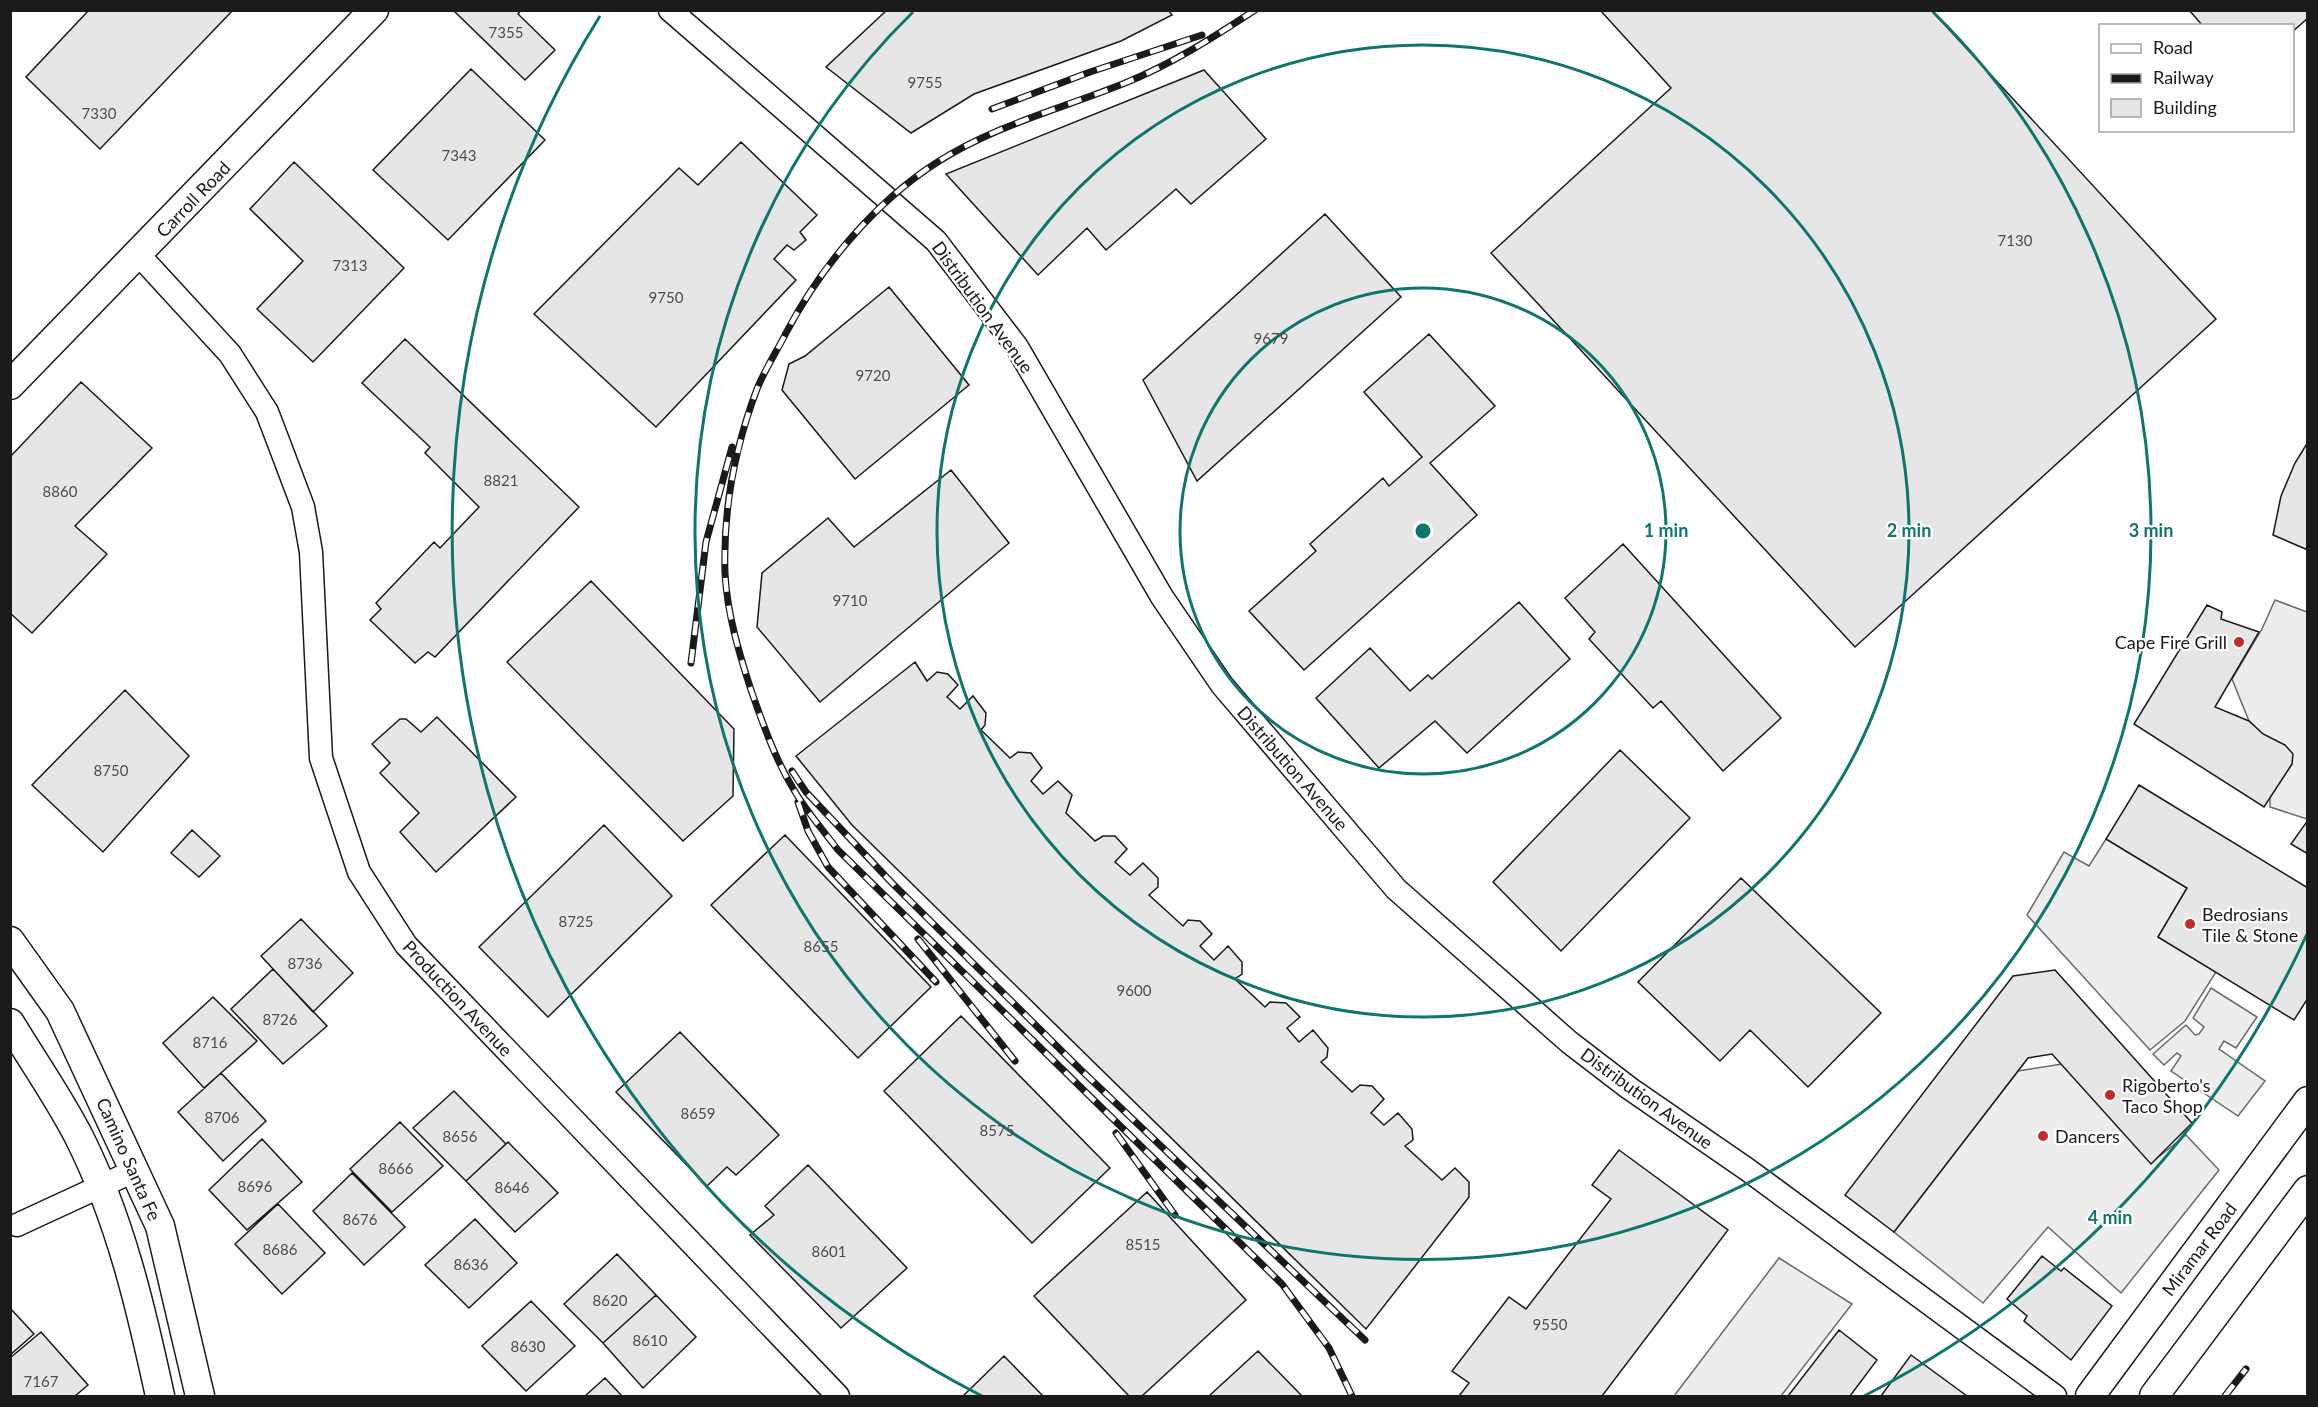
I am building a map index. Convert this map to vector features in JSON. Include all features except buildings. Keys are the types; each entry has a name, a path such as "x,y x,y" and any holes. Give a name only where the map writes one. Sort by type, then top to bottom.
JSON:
{"main road":[{"name":"Carroll Road","path":"10,385 139,255 374,10"},
{"name":"Camino Santa Fe","path":"10,941 60,1011 136,1170 160,1226 200,1396"},
{"name":"Camino Santa Fe","path":"10,1023 78,1136 101,1187 143,1317 160,1396"},
{"name":"Miramar Road","path":"2090,1396 2307,1101"},
{"path":"2154,1396 2307,1190"}],"street":[{"name":"Distribution Avenue","path":"670,10 936,241 1017,347 1162,597 1222,685 1396,889 1586,1055 1748,1170 2055,1396"},
{"name":"Production Avenue","path":"139,255 230,354 267,412 303,507 311,552 321,758 359,872 406,945 838,1396"},
{"path":"17,1224 136,1170"}],"shaded area":[{"path":"2275,600 2307,612 2307,819 2270,807 2270,797 2292,764 2285,745 2263,734 2249,721 2232,679 2262,629"},
{"path":"2106,839 2187,888 2158,937 2216,972 2185,1021 2150,1050 2027,915 2064,852 2089,866"},
{"path":"2211,988 2257,1017 2236,1048 2224,1041 2219,1049 2265,1081 2238,1116 2171,1071 2181,1056 2177,1053 2164,1065 2153,1054 2186,1025 2195,1035 2199,1034 2204,1027 2193,1018"},
{"path":"2062,1064 2151,1163 2186,1135 2219,1170 2121,1293 2048,1227 1983,1303 1894,1232 2018,1071"},
{"path":"1779,1258 1852,1304 1781,1396 1674,1396"}],"railway":[{"path":"1255,10 1159,68 1029,118 958,150 913,179 870,217 832,261 815,285 767,367 757,389 742,434 732,479 726,526 725,573 734,633 760,716 787,778 815,820 838,850 1282,1284 1329,1348 1352,1396"},
{"path":"992,109 1090,72 1202,35"},
{"path":"691,663 706,542 732,447"},
{"path":"792,771 806,792 893,884 1081,1070 1365,1340"},
{"path":"798,802 808,831 828,867 936,982"},
{"path":"918,939 1015,1061"},
{"path":"1116,1133 1175,1215"},
{"path":"2225,1396 2246,1369"}],"place":[{"name":"Cape Fire Grill","path":"2239,642"},
{"name":"Bedrosians Tile & Stone","path":"2190,924"},
{"name":"Rigoberto's Taco Shop","path":"2110,1095"},
{"name":"Dancers","path":"2043,1136"}]}
